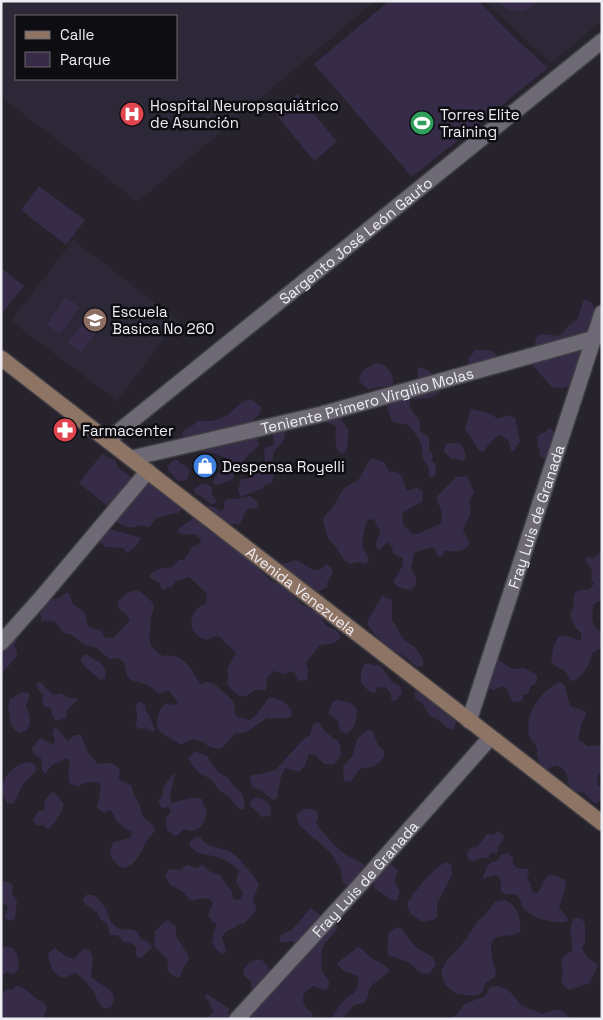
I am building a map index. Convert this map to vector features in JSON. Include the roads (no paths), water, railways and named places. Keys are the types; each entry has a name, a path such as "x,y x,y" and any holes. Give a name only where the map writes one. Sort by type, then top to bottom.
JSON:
{"main road":[{"name":"Avenida Venezuela","path":"1,358 602,823"}],"street":[{"name":"Sargento José León Gauto","path":"108,440 602,41"},
{"name":"Fray Luis de Granada","path":"469,721 598,337 602,312"},
{"name":"Teniente Primero Virgilio Molas","path":"132,458 322,414 598,337"},
{"path":"1,643 148,471"},
{"name":"Fray Luis de Granada","path":"237,1019 359,886 490,738"}],"place":[{"name":"Hospital Neuropsquiátrico de Asunción","path":"132,114"},
{"name":"Torres Elite Training","path":"422,123"},
{"name":"Escuela Basica No 260","path":"95,320"},
{"name":"Farmacenter","path":"65,430"},
{"name":"Despensa Royelli","path":"205,466"}]}
